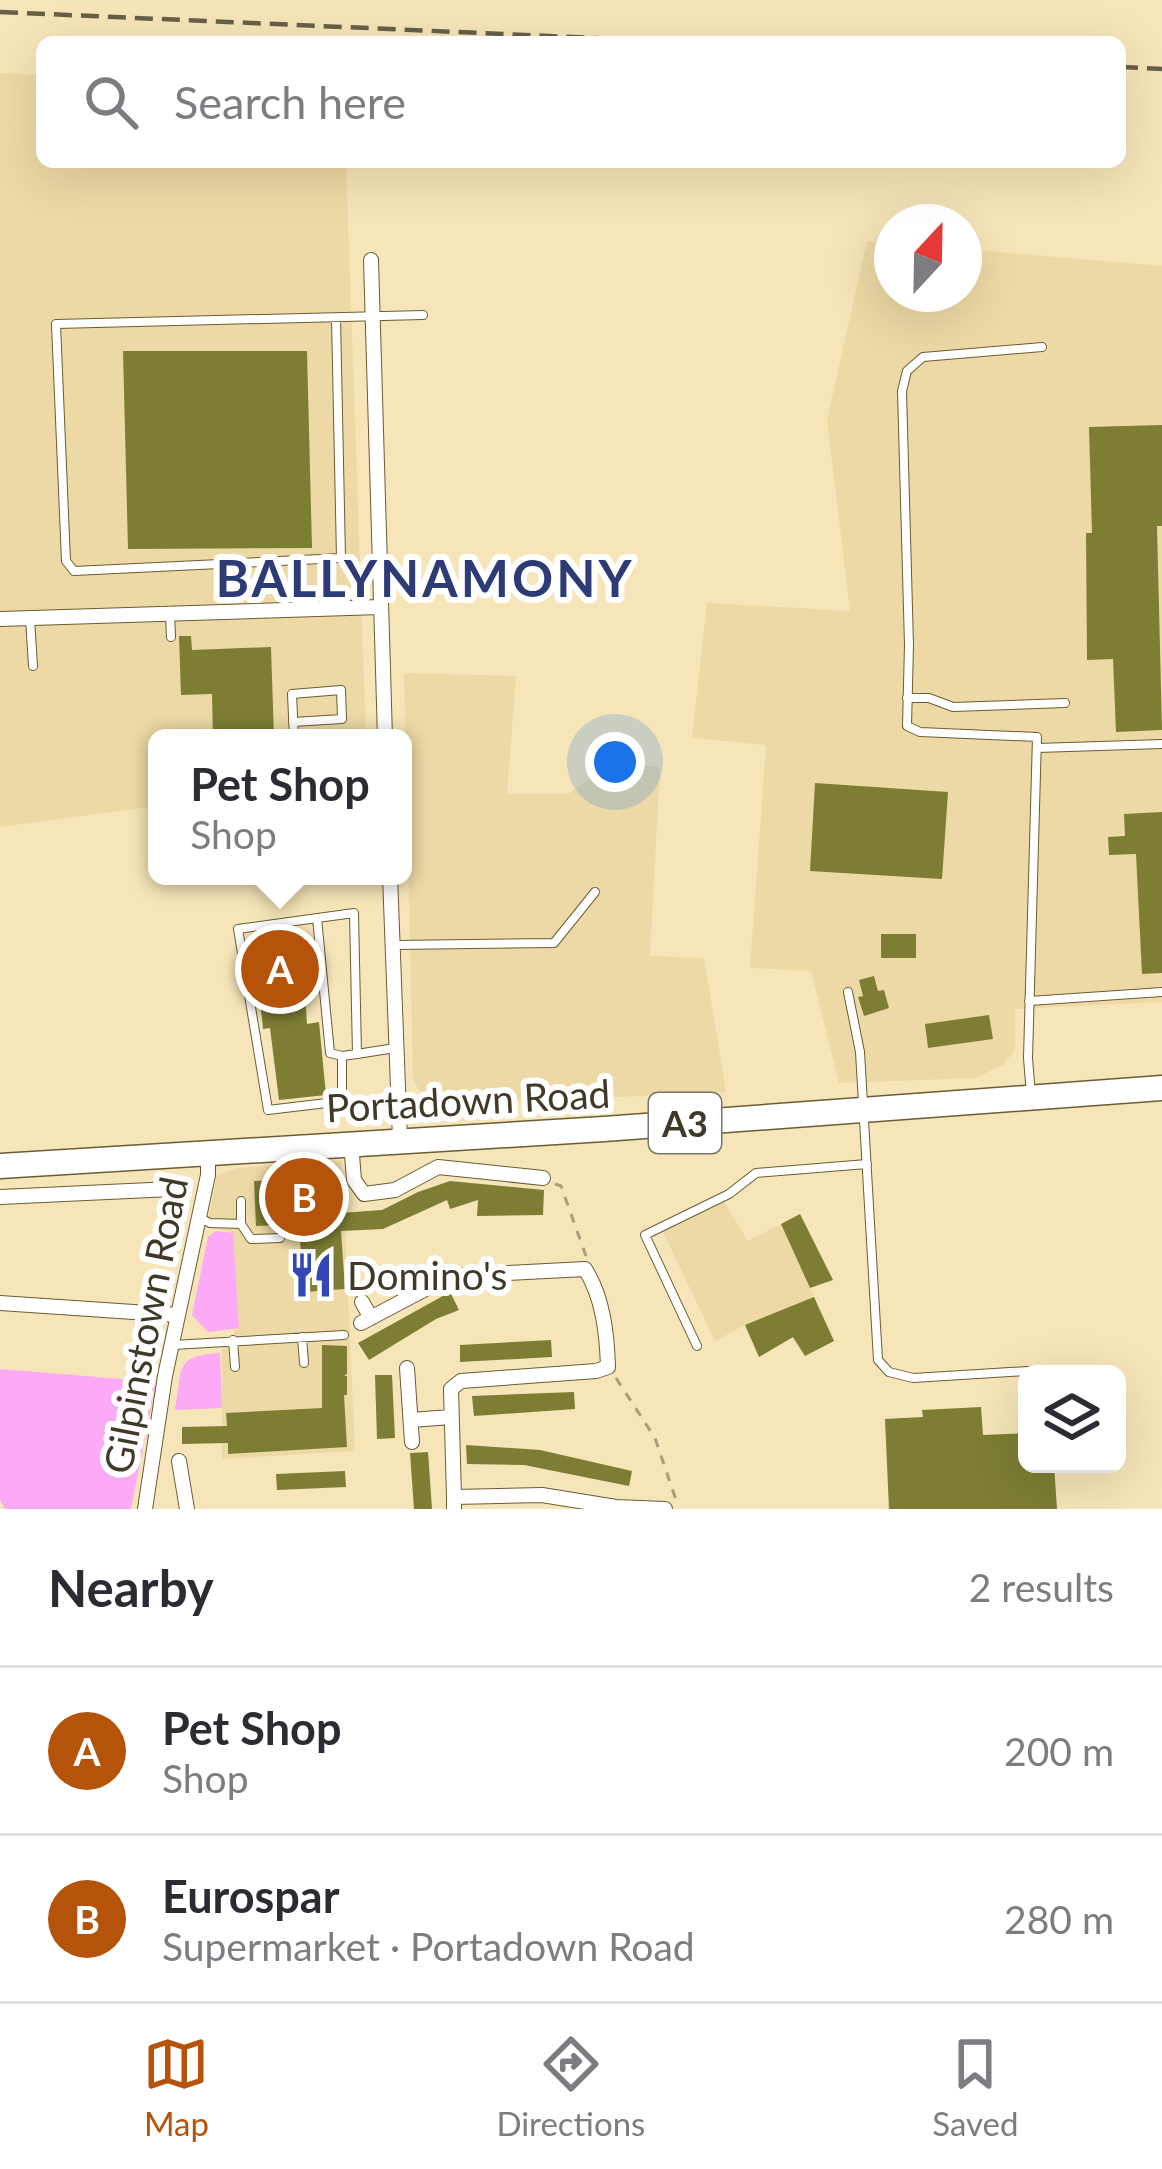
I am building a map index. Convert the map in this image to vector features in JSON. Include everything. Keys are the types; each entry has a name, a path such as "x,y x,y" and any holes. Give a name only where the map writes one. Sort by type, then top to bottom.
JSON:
{"highway":[{"name":"Portadown Road","path":"208,1153 1162,1088"},
{"name":"A3","path":"0,1166 208,1153"}],"street":[{"path":"371,260 385,729"},
{"path":"0,619 380,607"},
{"path":"390,885 400,1140"},
{"path":"351,1142 354,1180 364,1194 395,1190 437,1167 537,1177 532,1160"},
{"name":"Gilpinstown Road","path":"145,1509 208,1153"},
{"path":"0,1197 172,1189 172,1207"},
{"path":"362,1302 366,1321 450,1276 585,1269 607,1333 608,1367 461,1381 451,1389 454,1503 542,1495 665,1509"},
{"path":"0,1304 178,1315"},
{"path":"407,1368 412,1442"},
{"path":"411,1420 452,1417"},
{"path":"184,1471 187,1509"}],"lane":[{"path":"336,318 340,558 74,571 66,561 56,324 423,315"},
{"path":"1031,1096 1037,737 913,730 905,721 909,645 903,381 913,363 923,357 1042,347"},
{"path":"170,614 171,637"},
{"path":"30,618 33,666"},
{"path":"293,722 342,718 341,690 292,694 293,722 293,729"},
{"path":"907,698 929,698 953,706 1065,703"},
{"path":"1037,748 1162,744"},
{"path":"392,945 554,943 595,892"},
{"path":"342,1056 342,1098 268,1111 238,928 354,913 357,1054"},
{"path":"317,918 330,1053 342,1056 396,1048"},
{"path":"848,992 860,1052 878,1360 889,1372 913,1378 1018,1372"},
{"path":"1029,1001 1162,992"},
{"path":"697,1346 645,1234 729,1194 756,1173 867,1164"},
{"path":"241,1201 241,1224 251,1239 280,1238"},
{"path":"198,1218 241,1224"},
{"path":"171,1345 344,1335"},
{"path":"302,1337 304,1363"},
{"path":"233,1340 235,1367"}],"path":[{"path":"282,1199 294,1182 296,1160"},
{"path":"537,1177 560,1186 587,1258 585,1269"},
{"path":"608,1367 655,1438 679,1509"}],"shaded area":[{"path":"0,73 36,75 36,168 346,168 366,729 148,729 148,807 0,827"},
{"path":"867,241 874,242 874,312 982,312 982,251 1162,266 1162,1002 1015,1009 1015,1050 1003,1065 975,1078 839,1083 811,971 750,968 766,745 692,738 707,603 850,611 827,420"},
{"path":"404,673 516,676 507,794 568,794 612,763 660,767 650,956 704,958 726,1092 442,1105 423,1096 413,1080 409,885 412,729 405,729"},
{"path":"342,1160 355,1451 222,1459 223,1339 234,1337 233,1233 207,1227 217,1175 237,1168"},
{"path":"722,1199 748,1241 781,1224 834,1341 805,1356 792,1338 759,1357 745,1325 715,1341 661,1228"},
{"path":"216,1231 233,1233 239,1328 208,1332 192,1315 208,1237"},
{"path":"220,1353 222,1408 175,1410 183,1367 194,1357"},
{"path":"0,1369 156,1382 131,1509 5,1509 0,1500"}],"building":[{"path":"123,351 307,351 312,548 128,549"},
{"path":"1162,425 1162,526 1157,526 1162,730 1116,732 1113,659 1087,660 1086,533 1092,533 1089,427"},
{"path":"179,636 191,636 192,650 271,647 274,729 213,729 212,694 181,695"},
{"path":"815,783 948,792 942,879 810,871"},
{"path":"1162,812 1162,973 1142,974 1136,854 1109,855 1108,837 1125,836 1124,814"},
{"path":"881,934 916,934 916,958 881,958"},
{"path":"302,946 307,1024 319,1022 326,1095 279,1100 270,1028 263,1029 255,950"},
{"path":"874,976 889,1008 864,1016 859,980"},
{"path":"989,1015 993,1039 928,1048 925,1024"},
{"path":"279,1180 280,1225 256,1226 254,1181"},
{"path":"450,1181 544,1190 543,1215 477,1216 478,1200 450,1209 447,1200 383,1229 341,1231 345,1289 304,1292 296,1186 338,1182 340,1213 382,1210"},
{"path":"800,1214 833,1280 810,1288 781,1224"},
{"path":"450,1292 459,1310 369,1360 358,1343"},
{"path":"814,1297 834,1341 805,1356 793,1337 759,1357 745,1325"},
{"path":"551,1340 552,1357 460,1362 460,1345"},
{"path":"322,1345 347,1346 347,1447 228,1454 228,1443 182,1444 182,1427 227,1426 226,1413 322,1408"},
{"path":"375,1375 392,1375 395,1438 377,1439"},
{"path":"574,1392 575,1409 474,1416 472,1396"},
{"path":"981,1407 983,1435 1018,1433 1018,1473 1055,1473 1057,1509 889,1509 885,1419 923,1417 922,1410"},
{"path":"466,1445 540,1450 632,1471 629,1486 524,1465 467,1464"},
{"path":"428,1452 432,1509 414,1509 410,1453"},
{"path":"345,1471 346,1487 277,1490 276,1474"}],"railway":[{"path":"0,12 549,36"},
{"path":"1126,67 1162,69"}],"place":[{"name":"Pet Shop","path":"280,969"},
{"name":"Eurospar","path":"304,1197"},
{"name":"Domino's","path":"311,1275"}],"district":[{"name":"BALLYNAMONY","path":"425,577"}]}
